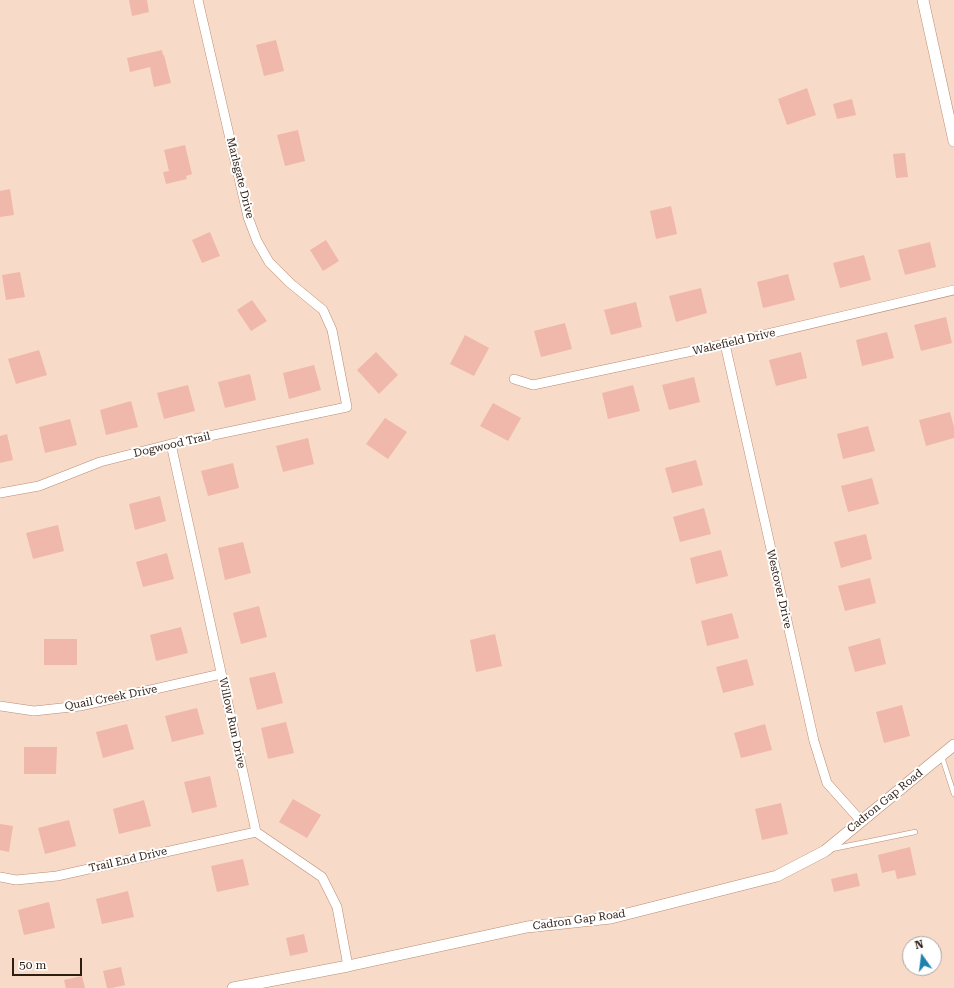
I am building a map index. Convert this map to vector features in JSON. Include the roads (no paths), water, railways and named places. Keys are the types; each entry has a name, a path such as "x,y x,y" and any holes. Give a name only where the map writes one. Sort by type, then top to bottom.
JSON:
{"street":[{"name":"Marlsgate Drive","path":"198,0 248,216 257,241 269,262 290,283 323,310 332,330 347,407"},
{"path":"923,0 954,140"},
{"name":"Wakefield Drive","path":"514,379 533,385 724,344 954,290"},
{"name":"Westover Drive","path":"724,344 814,741 827,783 861,821"},
{"name":"Dogwood Trail","path":"0,493 39,486 100,462 171,444 347,407"},
{"name":"Willow Run Drive","path":"171,444 256,832"},
{"name":"Quail Creek Drive","path":"0,706 34,711 80,706 221,674"},
{"name":"Cadron Gap Road","path":"233,988 348,966 527,927 611,918 777,876 825,851 954,745"},
{"path":"256,832 322,877 337,907 348,966"},
{"name":"Trail End Drive","path":"0,877 16,880 57,876 256,832"}],"lane":[{"path":"941,755 954,794"},
{"path":"825,851 915,832"}]}
